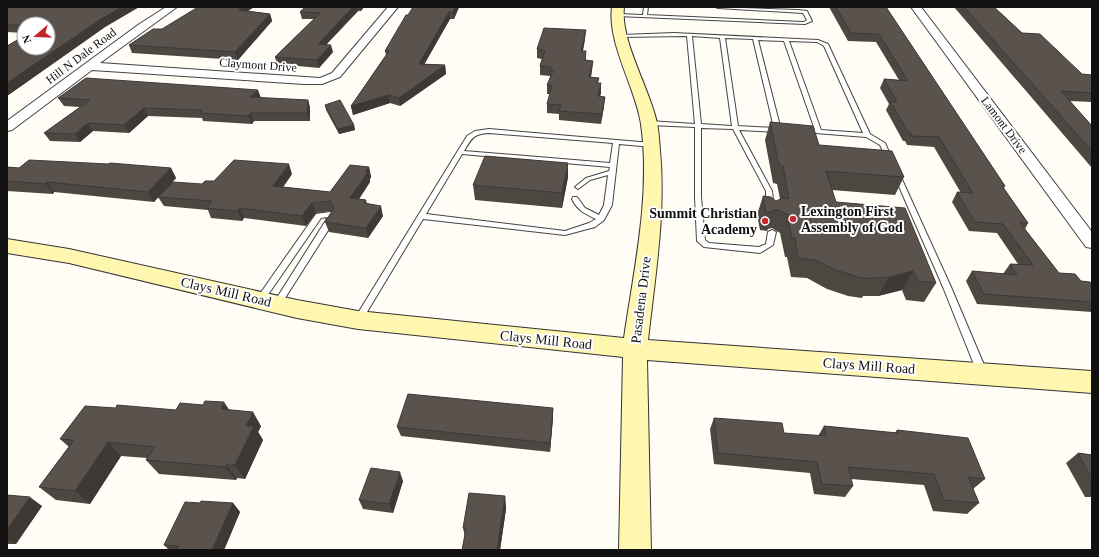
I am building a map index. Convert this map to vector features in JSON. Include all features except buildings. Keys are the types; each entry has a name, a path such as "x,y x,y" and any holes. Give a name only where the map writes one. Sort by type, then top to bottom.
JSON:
{"main road":[{"name":"Pasadena Drive","path":"618,11 621,36 644,103 650,134 653,201 635,349 636,550"},
{"name":"Clays Mill Road","path":"7,246 69,256 331,316 358,320 635,349 1092,382"}],"street":[{"name":"Hill N Dale Road","path":"7,128 142,27 172,7"},
{"name":"Claymont Drive","path":"89,66 296,81 322,81 339,72 393,7"},
{"name":"Lamont Drive","path":"916,7 1092,243"}],"lane":[{"path":"645,16 646,7"},
{"path":"618,11 645,16 810,22 805,12 798,10 718,7"},
{"path":"727,7 730,20"},
{"path":"689,34 698,126 698,197 701,241 707,245 760,250 769,245 772,232"},
{"path":"621,36 689,34 818,41 826,45 867,135"},
{"path":"722,36 735,128 769,191 771,216"},
{"path":"755,38 778,130"},
{"path":"786,40 819,132"},
{"path":"358,320 468,137 478,132 489,131 616,142 650,134 698,126 785,130"},
{"path":"799,131 867,135 883,144 947,287 983,374"},
{"path":"420,216 565,233 592,226 601,218 608,205 616,142"},
{"path":"460,152 612,169"},
{"path":"578,187 588,179 612,169"},
{"path":"575,199 578,206 588,214 601,218"},
{"path":"330,214 332,217 330,221 269,302 320,216 330,214"}],"place":[{"name":"Lexington First Assembly of God","path":"793,219"},
{"name":"Summit Christian Academy","path":"765,221"}]}
